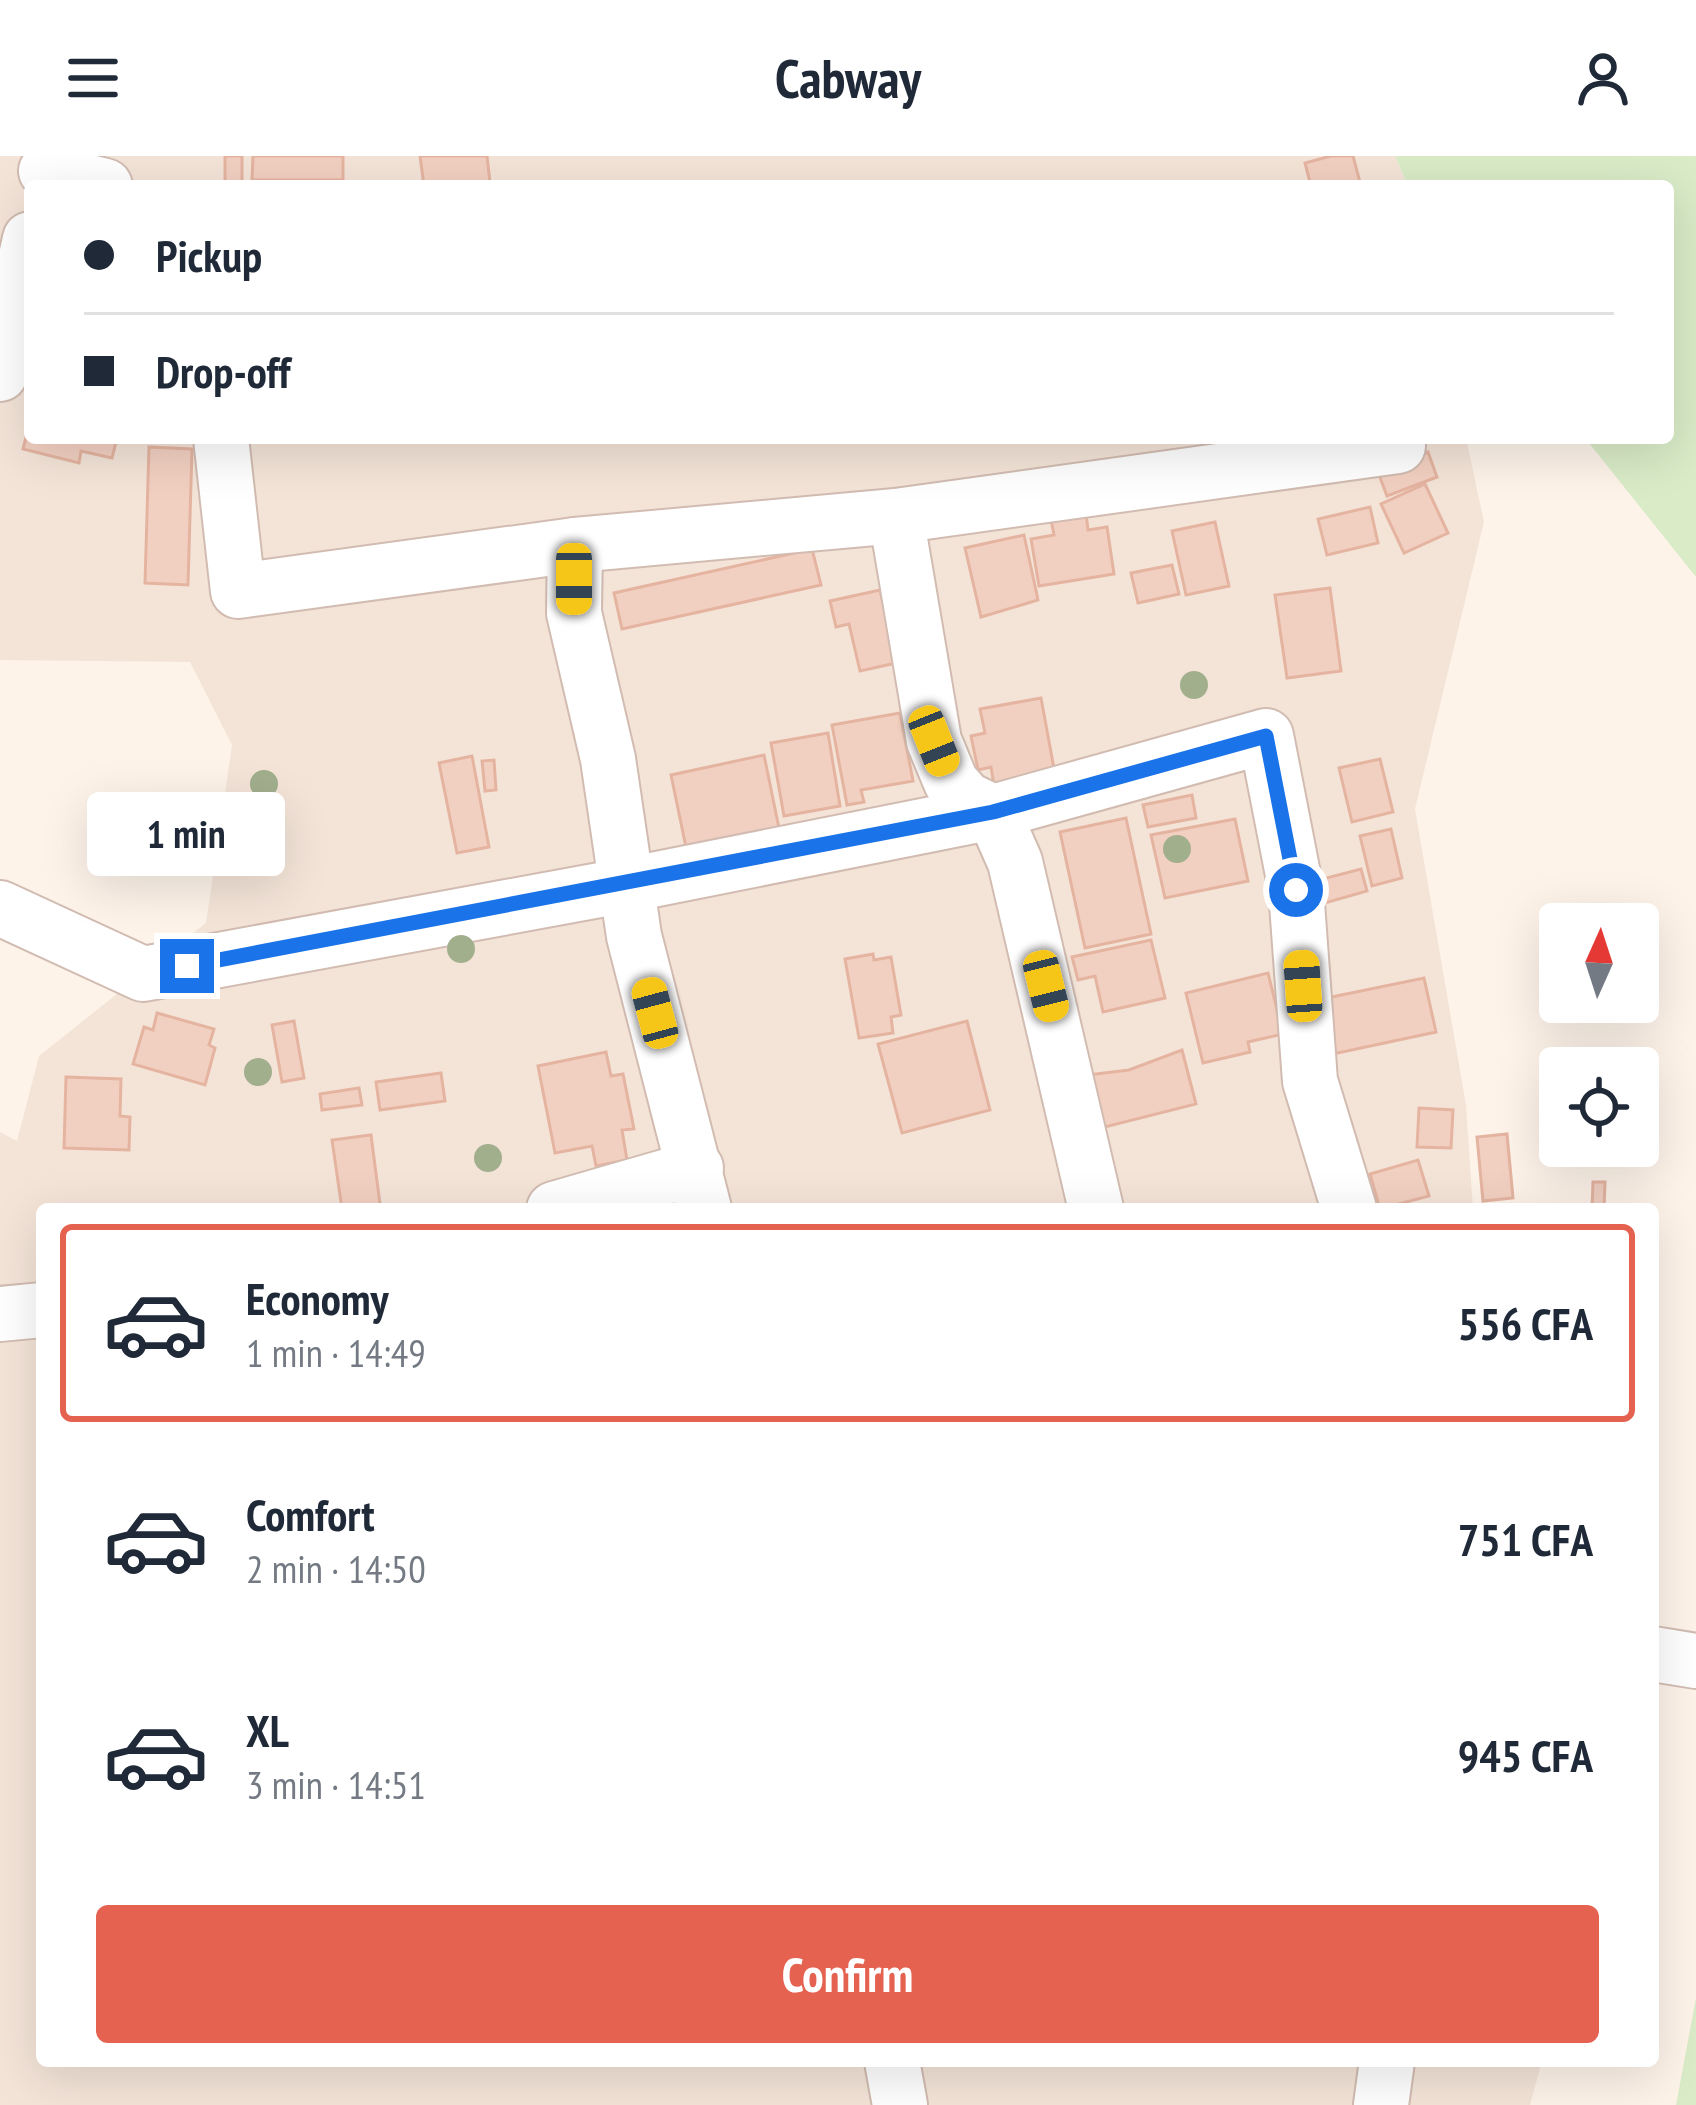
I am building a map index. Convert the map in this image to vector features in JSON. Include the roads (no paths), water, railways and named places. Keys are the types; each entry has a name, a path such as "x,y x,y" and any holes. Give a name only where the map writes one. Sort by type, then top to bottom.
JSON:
{"street":[{"path":"34,171 77,180"},
{"path":"0,374 24,266"},
{"path":"221,444 238,591 575,545 896,516 1398,446"},
{"path":"896,516 934,741 951,782 966,799 993,812 1015,862 1095,1203"},
{"path":"575,545 574,614 608,759 634,936 700,1188 596,1203"},
{"path":"0,908 143,974 993,812 1266,736 1296,890 1310,1081 1347,1203"},
{"path":"0,1314 36,1311"},
{"path":"1659,1655 1696,1661"},
{"path":"893,2067 900,2105"},
{"path":"1381,2105 1386,2067"}]}
